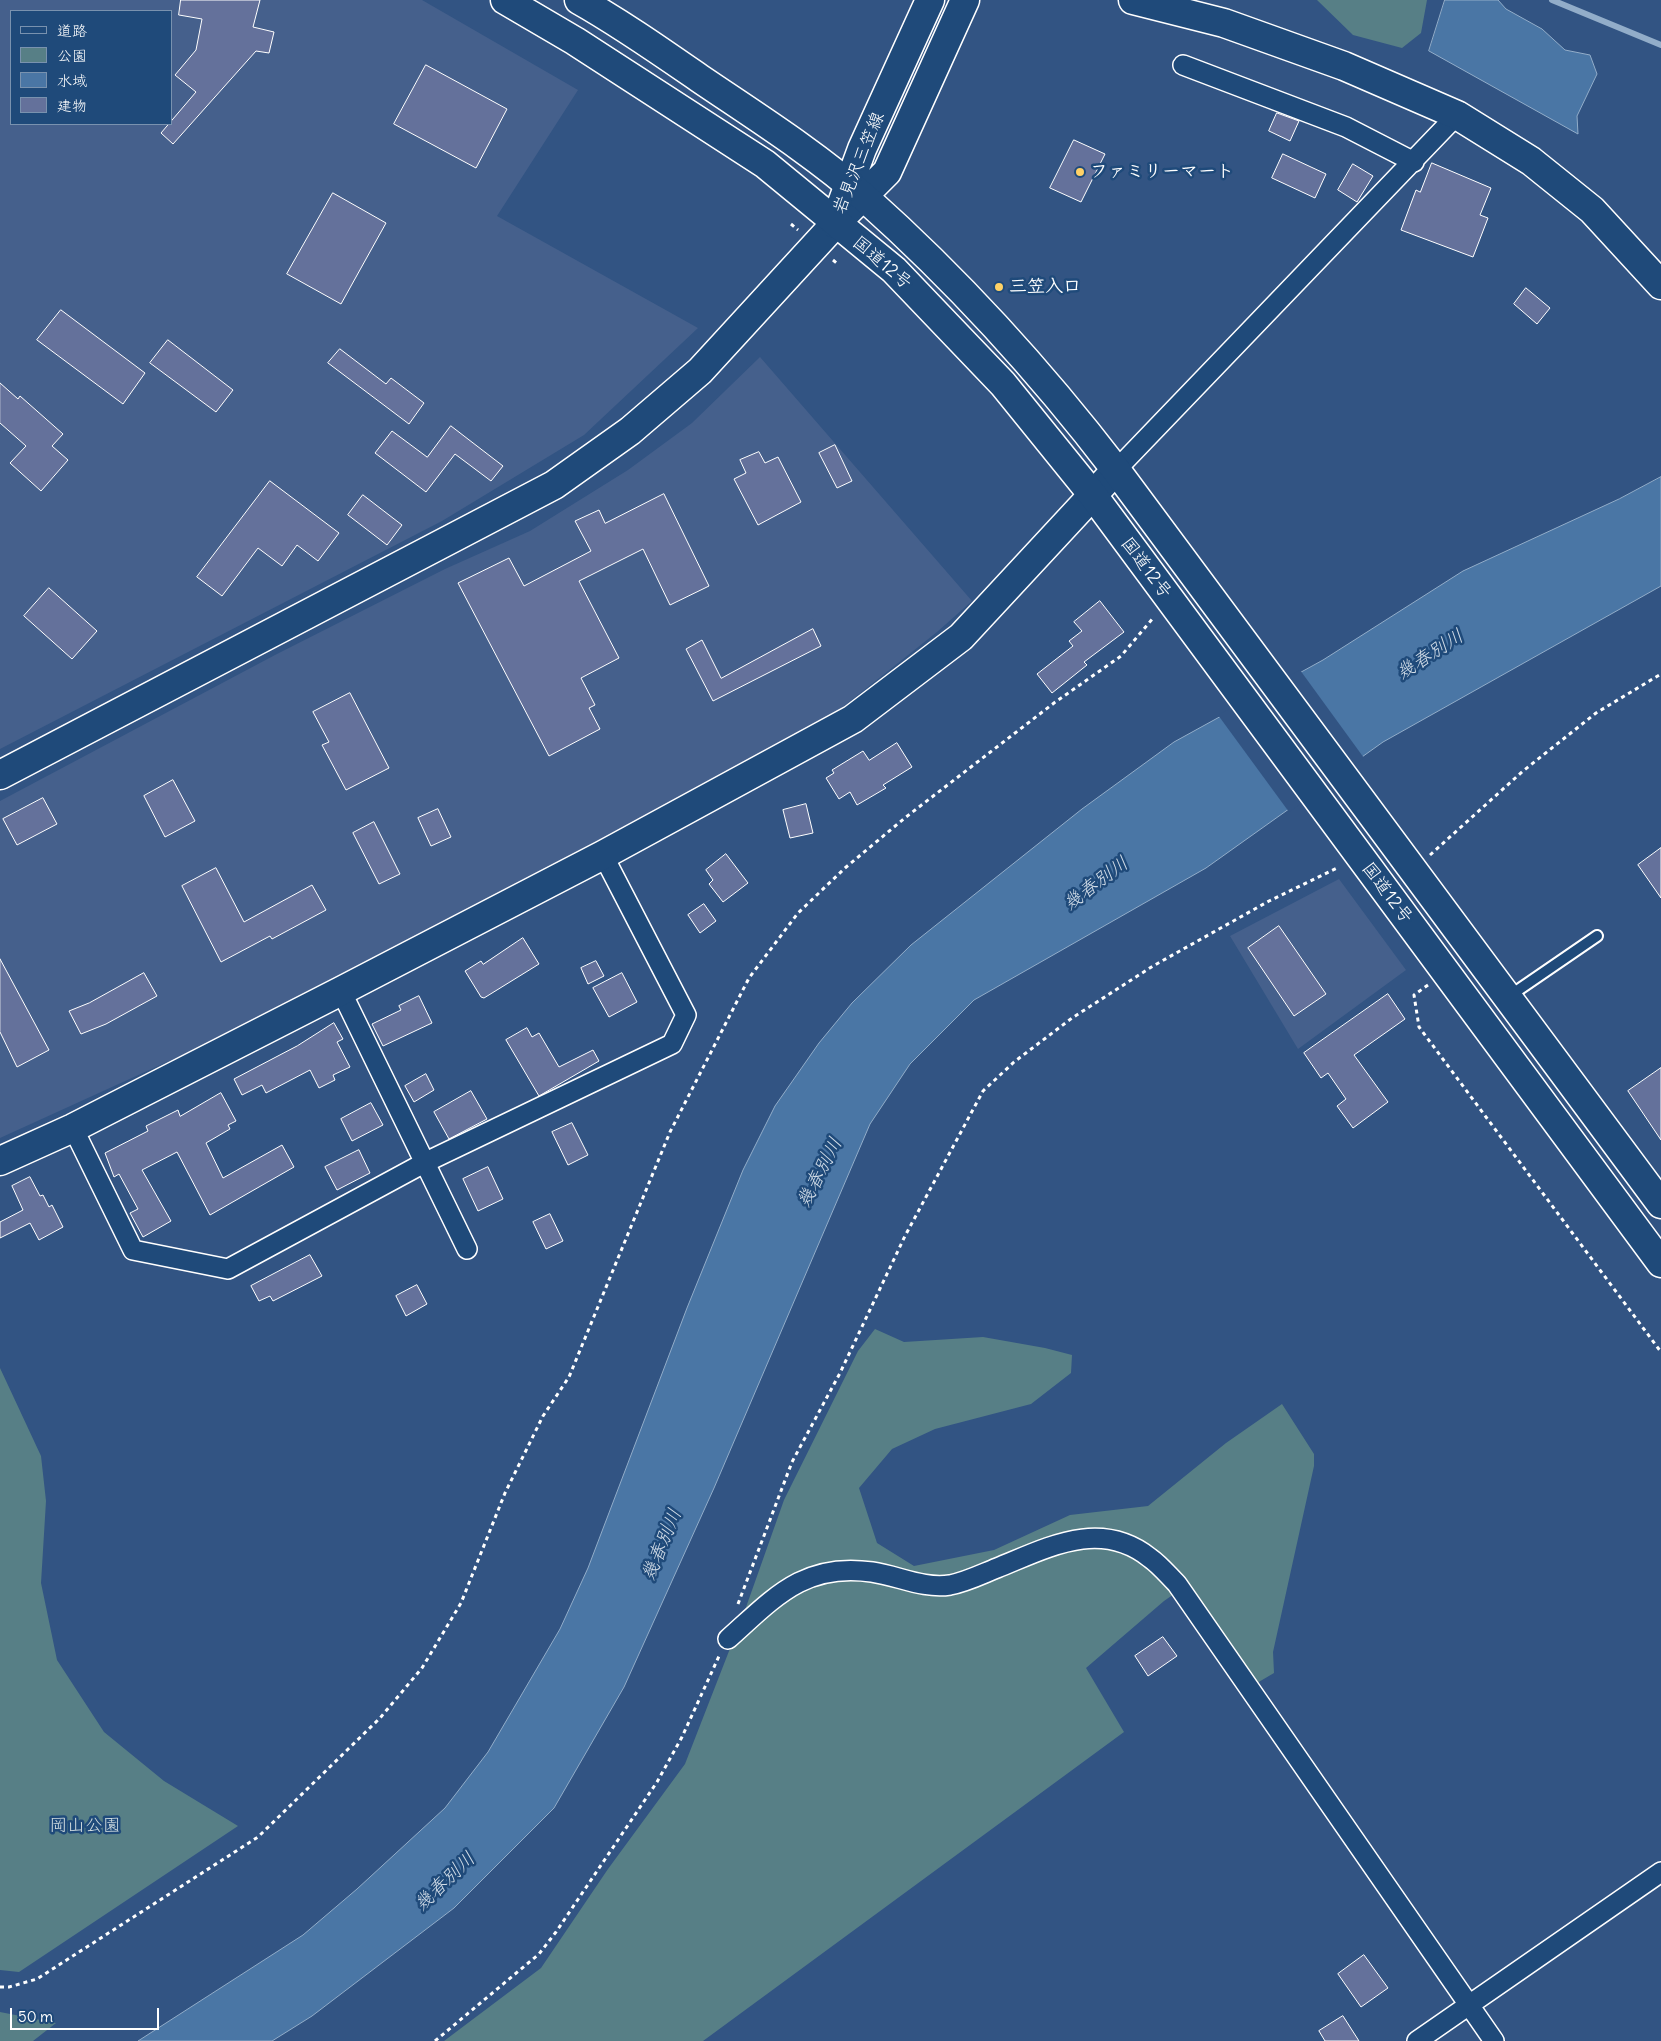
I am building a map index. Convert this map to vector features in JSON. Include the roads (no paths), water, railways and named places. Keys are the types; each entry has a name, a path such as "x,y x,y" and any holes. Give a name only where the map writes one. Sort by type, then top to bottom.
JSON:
{"main road":[{"name":"国道12号","path":"505,0 575,41 765,164 835,224 894,270 1004,384 1092,494 1661,1263"},
{"name":"国道12号","path":"579,0 759,118 856,191 974,304 1072,413 1661,1204"},
{"name":"岩見沢三笠線","path":"835,224 856,191 930,0"},
{"name":"岩見沢三笠線","path":"856,191 887,172 965,0"},
{"path":"1133,0 1233,26 1344,66 1457,115 1531,161 1592,210 1661,285"},
{"path":"0,775 554,484 630,431 700,372 835,224"},
{"path":"0,1161 74,1128 341,991 603,855 853,719 961,637 1116,470"}],"street":[{"path":"1183,65 1346,127 1414,162"},
{"path":"1116,470 1414,162 1457,115"},
{"path":"74,1128 133,1250 228,1269 424,1163 672,1044 686,1015 603,855"},
{"path":"341,991 467,1249"},
{"path":"728,1638 775,1596 789,1586 810,1577 830,1573 873,1572 920,1584 949,1585 1071,1540 1104,1539 1139,1550 1177,1584 1494,2041"},
{"path":"1417,2041 1661,1872"}],"lane":[{"path":"1507,998 1597,936"}],"water":[{"path":"1445,0 1498,0 1506,9 1542,29 1565,50 1590,55 1597,74 1577,116 1578,134 1429,51"},
{"name":"幾春別川","path":"1661,477 1661,586 1383,742 1206,868 974,1000 910,1064 870,1124 714,1488 624,1687 554,1808 454,1908 312,2016 272,2041 138,2041 303,1935 357,1889 445,1808 488,1752 560,1629 588,1568 687,1308 743,1170 775,1106 819,1043 852,1003 911,945 1082,809 1174,742 1323,660 1463,571 1619,499"}],"waterway":[{"path":"1552,0 1661,45"}],"place":[{"name":"ファミリーマート","path":"1080,172"},
{"name":"三笠入口","path":"999,287"}],"park label":[{"name":"岡山公園","path":"85,1826"}]}
